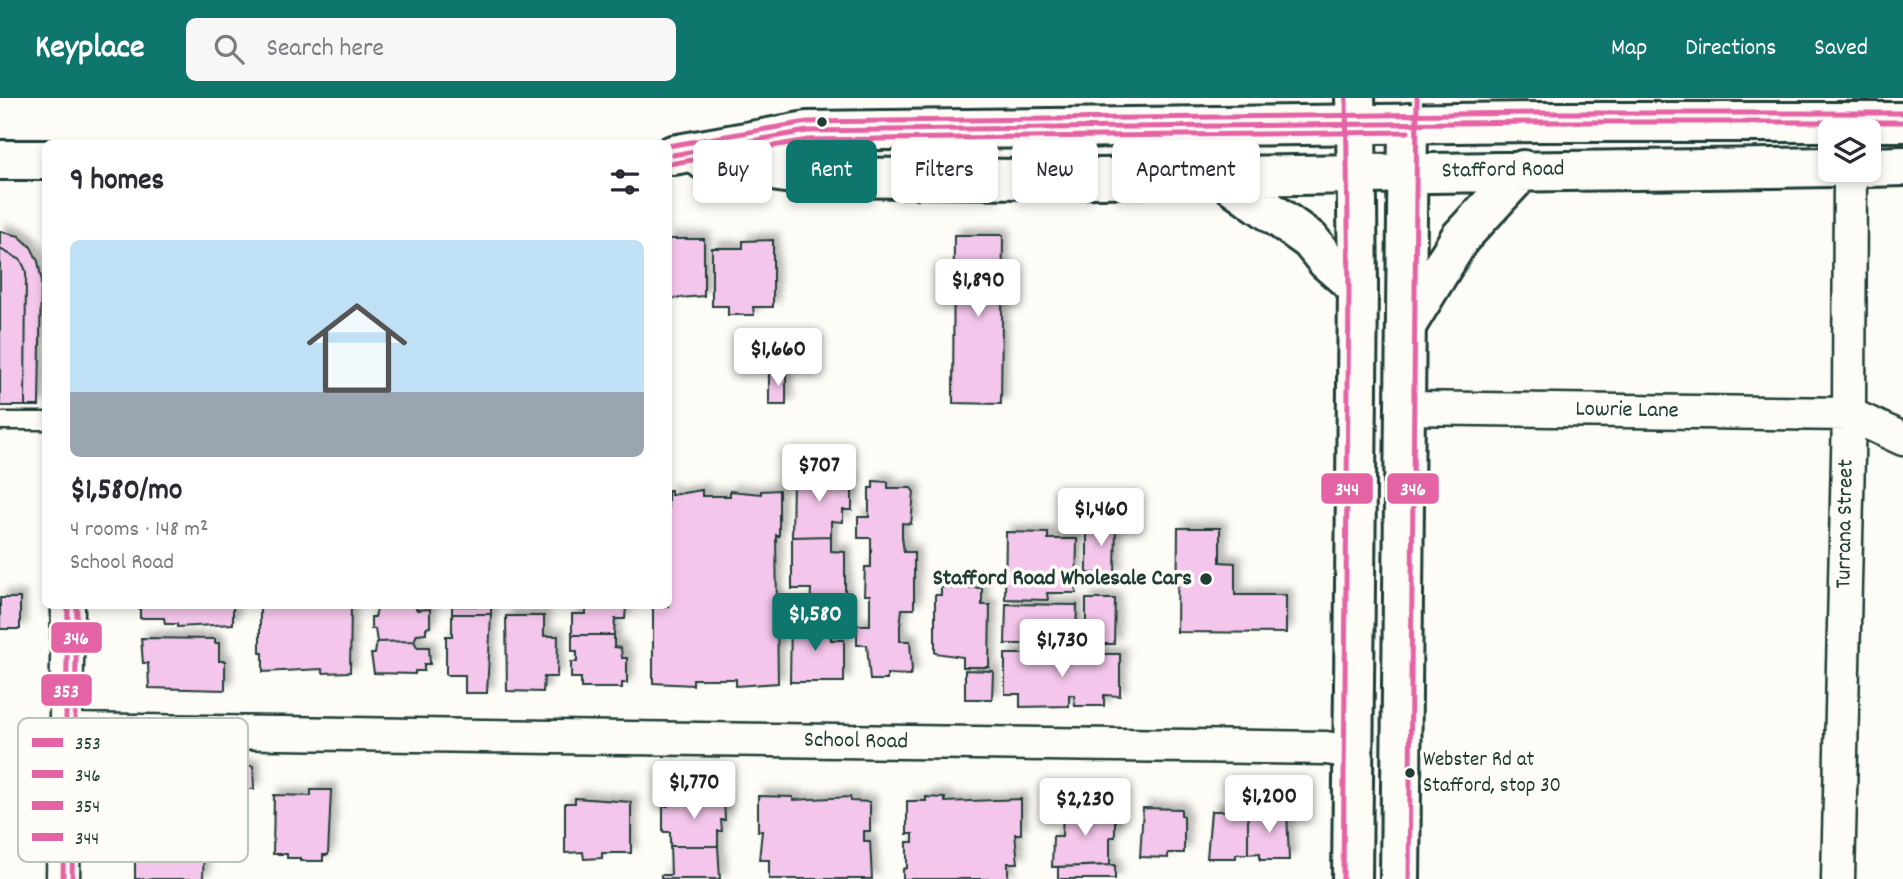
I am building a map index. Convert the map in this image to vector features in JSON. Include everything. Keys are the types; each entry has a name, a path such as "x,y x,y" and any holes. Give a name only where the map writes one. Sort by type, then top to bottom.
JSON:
{"main road":[{"path":"1509,98 1541,122"},
{"path":"1352,879 1358,288 1356,111"},
{"name":"Stafford Road","path":"672,155 807,131 1356,111 1408,111 1541,122 1903,122"},
{"path":"1400,879 1408,111"},
{"name":"Stafford Road","path":"672,155 811,177 1112,177"},
{"path":"0,160 42,160"},
{"path":"1881,167 1903,166"},
{"name":"Stafford Road","path":"1260,176 1818,167"},
{"path":"1406,326 1460,238 1523,170"},
{"path":"1258,203 1310,240 1327,261 1358,288"}],"street":[{"name":"Turrana Street","path":"1838,879 1849,414 1850,182"},
{"name":"Lowrie Lane","path":"1405,408 1849,414"},
{"path":"1849,414 1903,439"},
{"path":"65,718 68,609"},
{"name":"School Road","path":"248,733 1326,748 1353,752"}],"lane":[{"path":"0,421 42,421"}],"building":[{"path":"0,231 19,236 31,247 38,261 41,278 39,406 25,406 26,271 21,260 0,249"},
{"path":"954,235 1003,235 1001,404 953,403"},
{"path":"672,239 704,239 704,296 672,299"},
{"path":"773,240 773,307 753,307 754,315 728,315 728,306 712,306 712,248 743,248 743,241"},
{"path":"0,249 21,260 26,271 25,406 0,406"},
{"path":"769,372 786,372 786,405 769,405"},
{"path":"817,470 833,470 833,480 852,479 852,510 843,510 843,522 831,521 831,536 792,537 793,479 817,478"},
{"path":"873,481 888,482 888,488 911,488 914,492 911,524 902,523 902,537 904,552 914,552 914,609 902,609 900,626 900,641 910,641 912,671 910,675 887,674 887,680 870,680 867,645 857,645 857,625 870,625 870,595 864,595 865,567 871,567 871,538 858,538 858,517 869,517 869,488 873,488"},
{"path":"702,490 702,496 730,496 730,491 761,494 761,491 779,490 779,536 776,535 778,683 736,686 736,679 693,679 693,685 653,683 653,609 672,609 672,495"},
{"path":"1087,523 1116,523 1115,574 1087,573"},
{"name":"Stafford Road Wholesale Cars","path":"1178,528 1220,528 1220,562 1235,563 1235,595 1286,595 1286,633 1177,632"},
{"path":"1006,532 1048,533 1048,539 1077,539 1076,593 1047,593 1048,600 1005,599"},
{"path":"831,536 831,551 845,552 845,608 810,608 811,589 792,589 792,537"},
{"path":"941,587 982,588 982,605 990,605 989,667 963,667 963,657 935,653 935,595 941,595"},
{"path":"0,598 20,598 20,629 0,629"},
{"path":"1086,599 1115,599 1114,644 1086,644"},
{"path":"1006,604 1077,605 1076,638 1046,637 1046,644 1005,644"},
{"path":"140,609 233,609 233,624 177,627 177,624 165,624 164,618 140,618"},
{"path":"260,609 351,609 350,672 323,673 322,669 263,672 263,653 260,653"},
{"path":"377,609 430,609 430,627 426,628 426,633 417,634 414,641 377,642 375,629 371,629 371,617 375,617"},
{"path":"452,609 491,609 491,614 452,614"},
{"path":"586,609 626,609 625,619 615,619 614,635 572,635 572,614 586,614"},
{"path":"452,614 491,614 487,693 465,693 465,675 446,675 446,636 452,636"},
{"path":"506,616 544,616 544,636 558,636 557,677 544,677 543,692 507,691"},
{"path":"791,620 830,620 831,640 844,640 844,682 790,682"},
{"path":"572,635 614,635 614,647 621,648 622,658 627,658 627,683 622,683 622,688 581,688 581,678 571,678 571,662 577,662 577,651 572,651"},
{"path":"141,638 215,639 215,643 219,643 219,661 225,661 225,690 149,688 148,663 143,663"},
{"path":"414,641 417,647 429,647 430,664 424,664 424,671 415,671 415,674 374,673 371,654 375,654 377,642"},
{"path":"1005,654 1120,654 1120,696 1104,695 1104,706 1075,706 1074,695 1069,695 1069,706 1020,707 1020,694 1005,694"},
{"path":"965,670 993,671 992,699 965,699"},
{"path":"248,766 253,766 254,789 248,789"},
{"path":"311,790 331,790 328,855 323,855 323,861 300,861 300,858 287,858 287,854 273,854 274,795 311,796"},
{"path":"758,796 793,797 793,800 850,797 851,801 870,802 870,831 864,831 864,841 870,841 872,879 769,879 769,860 759,860 762,831 758,831"},
{"path":"926,797 945,798 945,802 1021,799 1021,834 1015,834 1018,863 1008,863 1008,879 903,879 903,869 907,868 907,842 913,842 913,834 907,834 907,801 926,801"},
{"path":"575,798 631,802 631,853 602,853 602,858 584,859 583,852 565,853 565,803 575,803"},
{"path":"668,798 724,798 725,820 721,820 722,831 718,831 718,846 670,846 670,832 663,832 663,806 668,806"},
{"path":"1063,808 1115,808 1115,837 1110,837 1110,865 1052,867 1053,836 1062,836"},
{"path":"1143,808 1181,809 1181,815 1184,816 1184,853 1168,853 1168,858 1140,857"},
{"path":"1211,811 1248,811 1248,854 1236,854 1236,858 1207,858"},
{"path":"1248,811 1287,811 1289,860 1260,860 1260,853 1248,854"},
{"path":"670,846 718,846 720,879 661,879 661,875 671,875"},
{"path":"135,862 203,862 203,879 135,879"},
{"path":"1115,865 1115,879 1058,879 1058,867"}],"transit line":[{"name":"344","path":"1343,879 1349,288 1346,98"},
{"name":"346","path":"1409,879 1417,98"},
{"name":"354","path":"672,145 807,122 1541,113 1903,113"},
{"name":"353","path":"673,155 807,131 1541,122 1903,122"},
{"name":"346","path":"672,163 808,140 1408,132"},
{"name":"353","path":"66,718 68,609"},
{"name":"346","path":"75,718 77,609"},
{"name":"353","path":"63,862 63,879"},
{"name":"346","path":"72,862 72,879"}],"place":[{"name":"Stafford Road Wholesale Cars","path":"1206,579"},
{"name":"Webster Rd at Stafford, stop 30","path":"1410,773"}]}
